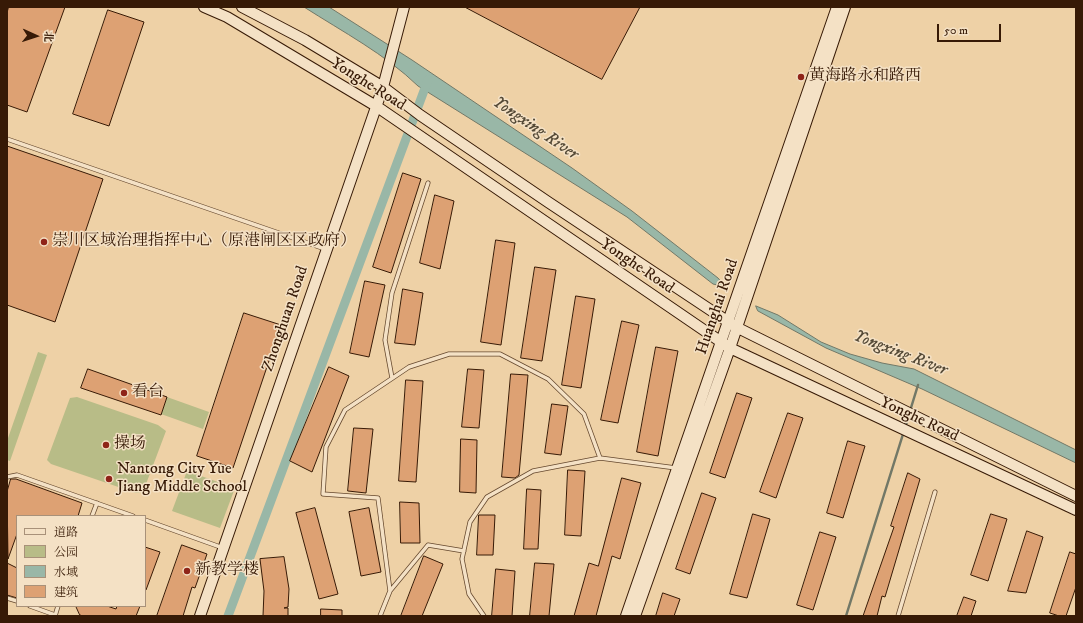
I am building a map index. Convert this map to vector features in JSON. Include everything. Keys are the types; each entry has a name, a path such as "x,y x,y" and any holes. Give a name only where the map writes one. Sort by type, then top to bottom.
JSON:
{"main road":[{"name":"Yonghe Road","path":"204,7 227,16 376,106 726,345 1076,510"},
{"name":"Yonghe Road","path":"242,7 305,40 383,87 420,115 548,202 733,324 1076,496"},
{"name":"Zhonghuan Road","path":"200,616 383,87 404,7"},
{"name":"Huanghai Road","path":"635,616 682,470 726,345 837,7"},
{"name":"Huanghai Road","path":"733,324 845,7"},
{"name":"Huanghai Road","path":"626,616 682,470"}],"lane":[{"path":"7,139 326,249"},
{"path":"392,378 384,340 392,293 428,183"},
{"path":"390,590 378,498 323,494 326,447 345,410 392,378 410,368 449,354 500,354 548,379 584,414 600,458"},
{"path":"484,616 469,594 462,559 470,522 487,497 533,471 600,458 682,470"},
{"path":"7,477 17,475 130,515"},
{"path":"898,616 936,492"},
{"path":"92,515 97,503"},
{"path":"146,520 224,549"},
{"path":"380,616 390,590 428,545 464,551"},
{"path":"33,607 55,615"}],"green space":[{"path":"38,352 47,355 10,461 7,460 7,441"},
{"name":"操场","path":"77,397 158,425 166,431 143,492 136,493 51,464 47,460 70,398"},
{"path":"167,397 209,412 203,429 161,414"},
{"path":"187,471 235,488 220,528 172,511"}],"water":[{"path":"304,7 329,7 412,60 572,168 632,211 718,278 726,287 713,284 627,217 418,86 405,74 378,54"},
{"path":"756,306 778,315 821,342 850,354 882,363 914,369 1076,450 1076,463 922,389 826,348 758,311"}],"building":[{"path":"9,7 65,7 27,112 7,105 7,13"},
{"path":"465,7 640,7 602,79"},
{"path":"108,10 144,22 109,126 73,114"},
{"name":"崇川区域治理指挥中心（原港闸区区政府）","path":"7,146 103,179 55,322 7,305"},
{"path":"403,173 421,179 391,273 373,267"},
{"path":"435,195 454,201 440,269 420,263"},
{"path":"496,240 515,243 501,345 481,342"},
{"path":"535,267 556,270 542,361 521,358"},
{"path":"365,281 385,285 369,357 350,353"},
{"path":"403,289 423,293 415,345 395,343"},
{"path":"576,296 595,299 581,388 562,385"},
{"path":"244,313 281,325 233,468 197,456"},
{"path":"622,321 639,325 618,423 601,420"},
{"path":"656,347 678,351 658,456 637,452"},
{"path":"329,367 349,376 312,472 290,461"},
{"name":"看台","path":"88,369 167,397 161,415 81,388"},
{"path":"468,369 484,370 479,428 462,427"},
{"path":"511,374 528,375 519,475 515,478 502,477"},
{"path":"406,380 423,381 416,482 399,481"},
{"path":"737,393 752,398 725,478 710,473"},
{"path":"552,404 568,406 561,455 545,453"},
{"path":"788,413 803,418 776,498 760,492"},
{"path":"354,428 373,429 366,493 348,491"},
{"path":"461,439 477,440 476,493 460,492"},
{"path":"848,441 865,446 843,518 827,513"},
{"path":"568,470 585,471 581,536 565,535"},
{"path":"908,473 920,479 885,597 882,596 877,616 863,616 894,527 891,526"},
{"path":"622,478 641,483 620,559 612,556 596,616 574,616 589,563 598,566"},
{"path":"11,479 16,479 82,503 78,515 16,515 16,537 8,559 7,492"},
{"path":"527,489 541,490 538,549 524,549"},
{"path":"702,493 716,498 690,574 676,569"},
{"path":"400,502 419,503 420,543 401,543"},
{"path":"315,508 338,594 319,599 296,513"},
{"path":"369,508 381,572 361,576 349,512"},
{"path":"753,514 770,519 747,598 730,594"},
{"path":"991,514 1007,519 988,581 971,575"},
{"path":"479,515 495,515 493,555 477,555"},
{"path":"1027,531 1043,537 1026,593 1008,591"},
{"path":"820,532 836,537 813,610 797,605"},
{"name":"新教学楼","path":"182,545 207,554 195,588 192,587 183,616 157,616"},
{"name":"新教学楼","path":"146,547 160,552 146,590"},
{"path":"1070,552 1076,554 1076,587 1066,616 1059,616 1050,613"},
{"path":"424,556 443,564 422,616 401,616"},
{"path":"284,557 289,589 288,607 284,608 288,608 288,616 263,616 264,591 260,559"},
{"path":"7,563 16,568 16,598 7,595"},
{"path":"535,563 554,564 549,616 530,616"},
{"path":"496,569 515,571 512,616 492,616"},
{"path":"663,593 680,599 674,616 656,616"},
{"path":"964,597 976,601 971,616 957,616"},
{"path":"76,607 110,607 116,609 117,607 140,607 136,616 80,615"},
{"path":"321,609 342,610 342,616 321,616"}],"waterway":[{"path":"228,616 428,80"},
{"path":"910,411 918,385"},
{"path":"905,427 909,416"},
{"path":"846,616 904,431"}],"place":[{"name":"黄海路永和路西","path":"801,77"},
{"name":"崇川区域治理指挥中心（原港闸区区政府）","path":"44,242"},
{"name":"看台","path":"124,393"},
{"name":"操场","path":"106,445"},
{"name":"Nantong City Yue Jiang Middle School","path":"109,479"},
{"name":"新教学楼","path":"187,571"}],"water label":[{"name":"Yongxing River","path":"535,129"},
{"name":"Yongxing River","path":"900,354"}]}
